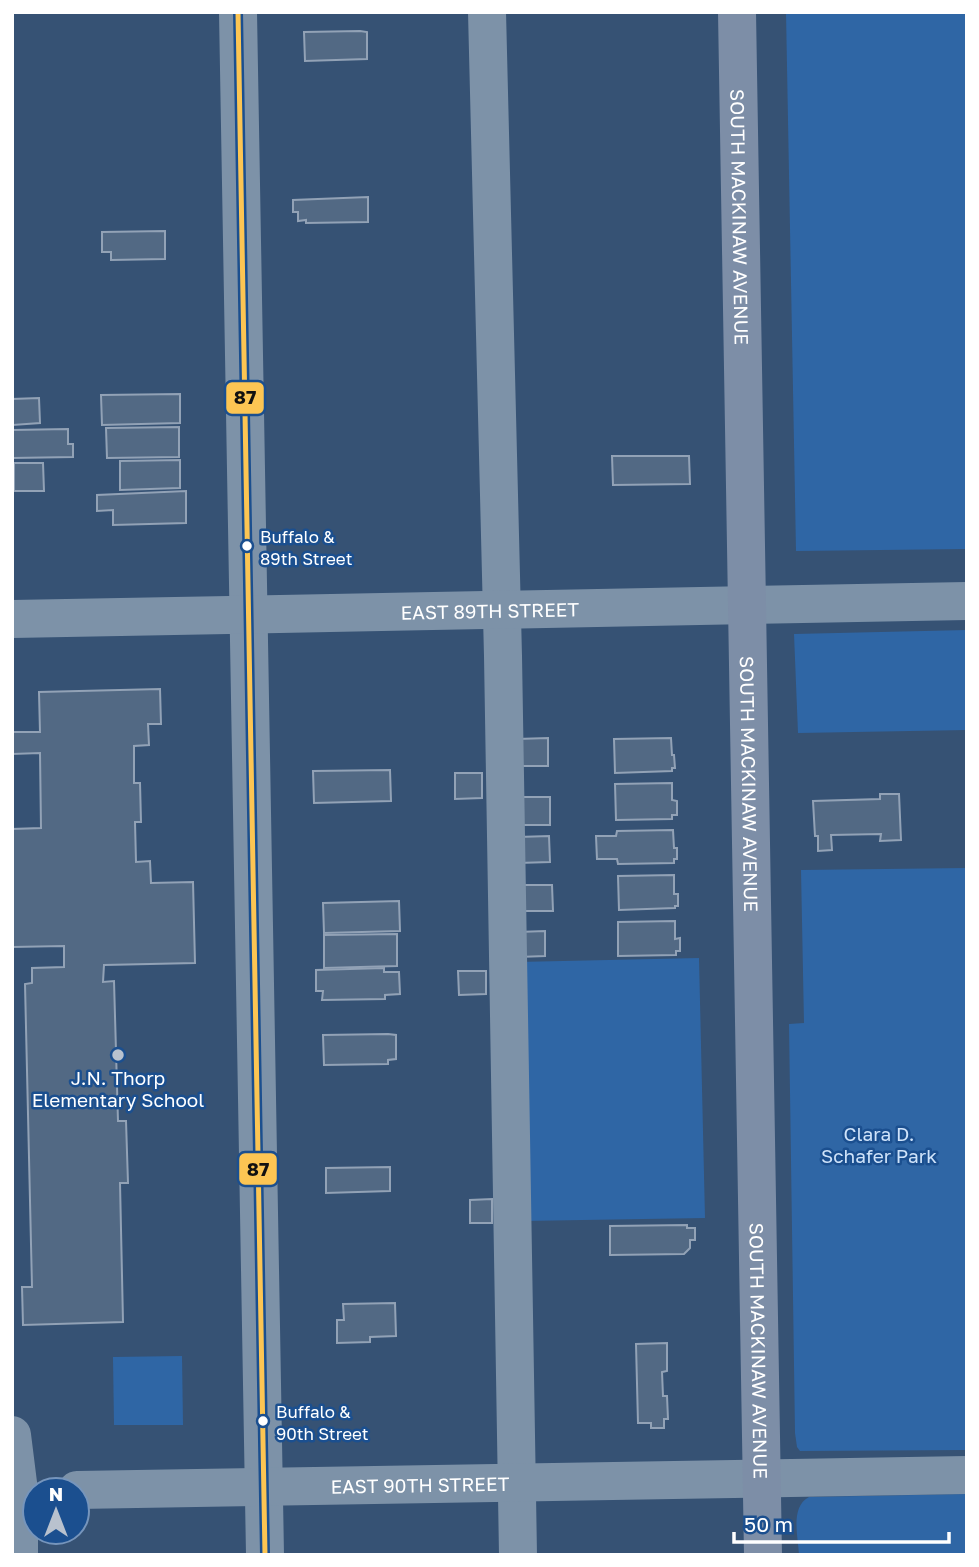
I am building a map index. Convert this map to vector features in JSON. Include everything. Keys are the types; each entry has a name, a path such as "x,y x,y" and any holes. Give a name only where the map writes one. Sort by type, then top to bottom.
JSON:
{"main road":[{"name":"SOUTH MACKINAW AVENUE","path":"737,12 763,1555"}],"street":[{"path":"238,12 265,1555"},
{"path":"487,12 502,610 518,1555"},
{"name":"EAST 89TH STREET","path":"12,620 967,601"},
{"path":"12,1435 21,1485"},
{"name":"EAST 90TH STREET","path":"91,1490 967,1475"},
{"path":"19,1555 21,1512"}],"green space":[{"path":"786,12 967,12 967,549 796,551"},
{"path":"967,630 967,730 798,733 794,634"},
{"name":"Clara D. Schafer Park","path":"967,868 967,1450 800,1451 795,1433 789,1024 804,1023 801,870"},
{"path":"699,958 705,1218 522,1221 517,962"},
{"path":"182,1356 183,1425 114,1425 113,1357"},
{"path":"967,1494 967,1555 799,1555 797,1515 803,1502 809,1497"}],"building":[{"path":"304,32 367,32 367,59 305,61"},
{"path":"368,197 368,222 306,223 306,220 298,221 298,212 293,212 293,200"},
{"path":"165,231 165,259 111,260 111,252 102,252 102,232"},
{"path":"180,394 180,423 102,425 101,395"},
{"path":"39,398 40,423 13,425 12,399"},
{"path":"179,427 179,457 107,458 106,428"},
{"path":"68,429 68,444 73,444 73,457 12,458 12,430"},
{"path":"612,456 689,456 690,484 613,485"},
{"path":"180,460 180,488 120,490 120,461"},
{"path":"14,463 43,463 44,491 14,491"},
{"path":"186,491 186,523 113,525 113,510 97,511 97,495"},
{"path":"160,689 161,724 148,724 149,745 134,746 134,783 140,783 141,822 135,822 136,862 150,861 151,883 193,882 195,963 104,965 103,982 114,981 118,1121 126,1121 128,1183 120,1183 123,1322 23,1325 22,1287 32,1287 25,984 32,983 32,968 64,967 64,946 12,947 12,829 41,828 40,753 12,754 12,732 40,732 39,692"},
{"path":"548,738 548,766 518,766 517,739"},
{"path":"671,738 675,768 672,768 672,771 615,773 614,739"},
{"path":"390,770 391,801 314,803 313,771"},
{"path":"455,773 482,773 482,798 455,799"},
{"path":"672,783 672,800 677,801 677,815 672,815 672,819 616,820 615,784"},
{"path":"880,794 899,794 901,840 880,841 881,834 831,835 832,850 818,851 813,801 880,799"},
{"path":"517,797 550,797 550,825 519,825"},
{"path":"673,830 674,848 677,848 677,859 674,859 674,863 618,864 617,859 597,859 596,836 616,836 617,831"},
{"path":"549,836 550,862 518,863 518,837"},
{"path":"674,875 674,894 678,894 678,906 675,908 619,910 618,876"},
{"path":"521,885 552,885 553,911 521,911"},
{"path":"399,901 400,931 324,933 323,903"},
{"path":"675,921 675,939 680,938 680,951 676,951 676,955 618,956 618,922"},
{"path":"545,931 545,956 518,957 518,932"},
{"path":"397,934 397,966 324,968 324,935"},
{"path":"384,968 384,972 399,972 400,994 385,995 385,999 322,1000 323,991 316,991 316,970"},
{"path":"458,971 486,971 486,994 459,995"},
{"path":"323,1035 396,1035 396,1059 388,1060 388,1064 324,1065"},
{"path":"390,1167 390,1191 326,1193 326,1168"},
{"path":"492,1199 492,1223 470,1223 470,1200"},
{"path":"687,1225 687,1228 695,1228 695,1240 690,1240 690,1248 684,1254 610,1255 610,1226"},
{"path":"395,1303 396,1336 370,1337 370,1342 337,1343 337,1320 344,1320 343,1304"},
{"path":"667,1343 667,1371 662,1372 668,1419 664,1419 664,1428 651,1428 651,1423 638,1423 636,1344"}],"transit line":[{"name":"87","path":"238,12 265,1555"}],"place":[{"name":"Buffalo & 89th Street","path":"247,546"},
{"name":"J.N. Thorp Elementary School","path":"118,1055"},
{"name":"Buffalo & 90th Street","path":"263,1421"}]}
